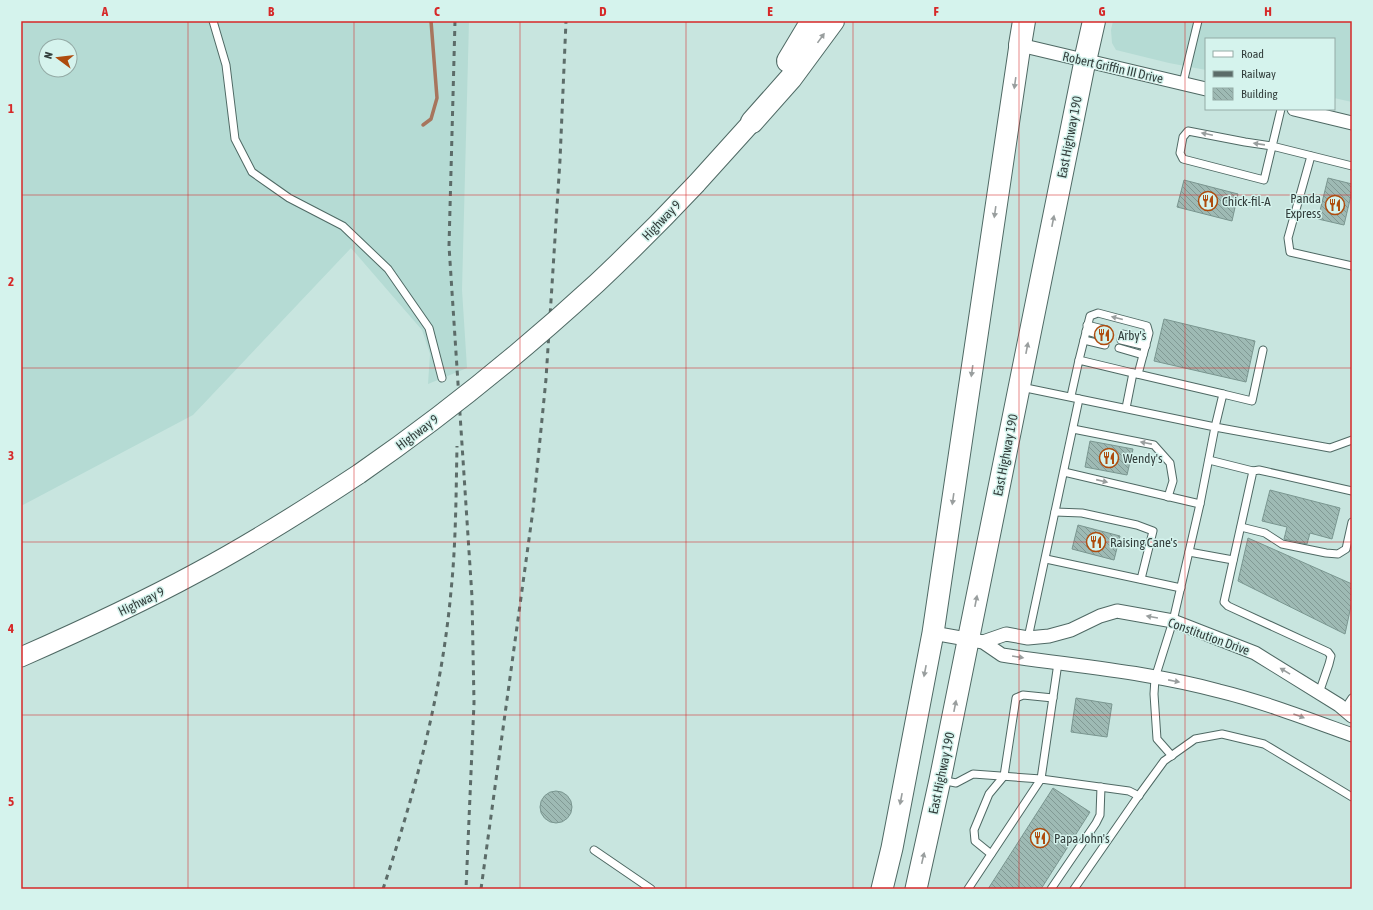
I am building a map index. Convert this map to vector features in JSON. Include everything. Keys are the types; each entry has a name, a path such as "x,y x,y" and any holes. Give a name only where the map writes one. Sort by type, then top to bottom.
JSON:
{"highway":[{"name":"Highway 9","path":"752,122 812,21"},
{"name":"Highway 9","path":"752,122 791,78 833,21"},
{"path":"1020,44 1024,21"},
{"name":"East Highway 190","path":"1085,60 1094,21"}],"main road":[{"path":"882,889 892,848 933,633 1020,44"},
{"name":"East Highway 190","path":"916,889 940,780 975,641 1019,386 1085,60"},
{"name":"Highway 9","path":"21,657 144,600 196,573 316,502 408,440 533,341 598,282 643,239 696,184 752,122"},
{"path":"892,848 897,877 894,889"}],"street":[{"name":"Robert Griffin III Drive","path":"1020,44 1205,89"},
{"path":"1298,110 1352,123"},
{"name":"Constitution Drive","path":"975,641 1006,634 1028,638 1049,636 1071,630 1100,616 1117,611 1173,621 1255,653 1348,713"},
{"path":"933,633 975,641 1002,655 1155,678 1218,690 1282,710 1352,735"}],"lane":[{"path":"213,21 226,65 235,139 252,172 289,198 343,226 388,268 429,328 442,378"},
{"path":"1183,83 1198,21"},
{"path":"1281,110 1272,146 1264,180 1183,159 1180,153 1183,137 1188,131 1272,146 1352,166"},
{"path":"1311,156 1288,238 1290,252 1352,266"},
{"path":"1071,396 1086,328 1090,316 1098,313 1147,326 1149,333 1126,408"},
{"path":"1086,328 1107,333"},
{"path":"1122,337 1146,343"},
{"path":"1084,340 1105,345"},
{"path":"1119,348 1143,354"},
{"path":"1079,360 1252,401 1263,350"},
{"path":"1019,386 1215,427 1330,448 1352,440"},
{"path":"1172,756 1157,739 1154,694 1155,678 1173,621 1181,588 1223,394"},
{"path":"1028,638 1079,399"},
{"path":"1073,429 1154,445 1170,463 1172,481 1168,497"},
{"path":"1209,460 1253,471 1259,470 1352,491"},
{"path":"1253,471 1224,602 1228,606 1328,652 1331,656 1319,693"},
{"path":"1064,472 1200,504"},
{"path":"1055,512 1082,513 1137,525 1153,531 1141,579"},
{"path":"1241,527 1265,533 1282,544 1338,554 1346,549 1352,522"},
{"path":"1189,552 1233,560"},
{"path":"1046,559 1181,588"},
{"path":"968,889 1041,779 1058,663"},
{"path":"991,854 975,841 974,830 989,794 1004,776 1016,698 1023,695 1053,698"},
{"path":"1348,713 1352,698"},
{"path":"1074,889 1164,761 1195,739 1222,734 1264,744 1352,797"},
{"path":"940,780 956,783 973,774 1004,776 1041,779 1129,791 1139,796"},
{"path":"1051,889 1100,815 1101,787"},
{"path":"594,850 651,889"}],"shaded area":[{"path":"21,21 469,21 462,290 467,368 428,384 430,354 422,330 351,248 193,415 21,506"},
{"path":"1113,21 1352,21 1352,102 1335,98 1335,38 1205,38 1205,70 1116,50 1112,43 1111,30"}],"building":[{"name":"Panda Express","path":"1328,178 1352,184 1352,191 1344,225 1318,219"},
{"name":"Chick-fil-A","path":"1184,180 1238,194 1232,221 1177,207"},
{"path":"1164,319 1255,341 1246,382 1154,361"},
{"name":"Wendy's","path":"1090,441 1133,449 1127,475 1085,467"},
{"path":"1270,490 1340,508 1332,539 1310,533 1307,544 1284,539 1287,527 1262,521"},
{"name":"Raising Cane's","path":"1078,525 1120,536 1114,560 1072,549"},
{"path":"1248,538 1352,584 1352,601 1345,634 1238,581"},
{"path":"1076,698 1112,704 1107,737 1071,732"},
{"path":"1053,788 1090,812 1041,889 988,889"},
{"path":"553,791 559,791 569,798 572,807 571,813 565,820 559,823 553,823 543,816 540,810 540,804 547,794"}],"waterway":[{"path":"423,125 431,119 437,98 431,21"}],"railway":[{"path":"455,21 449,246 472,597 474,703 466,889"},
{"path":"481,889 533,510 546,379 560,160 566,21"},
{"path":"383,889 406,816 426,742 441,667 453,573 456,518 457,446"}],"place":[{"name":"Chick-fil-A","path":"1208,201"},
{"name":"Panda Express","path":"1335,205"},
{"name":"Arby's","path":"1104,335"},
{"name":"Wendy's","path":"1109,458"},
{"name":"Raising Cane's","path":"1096,542"},
{"name":"Papa John's","path":"1040,838"}]}
